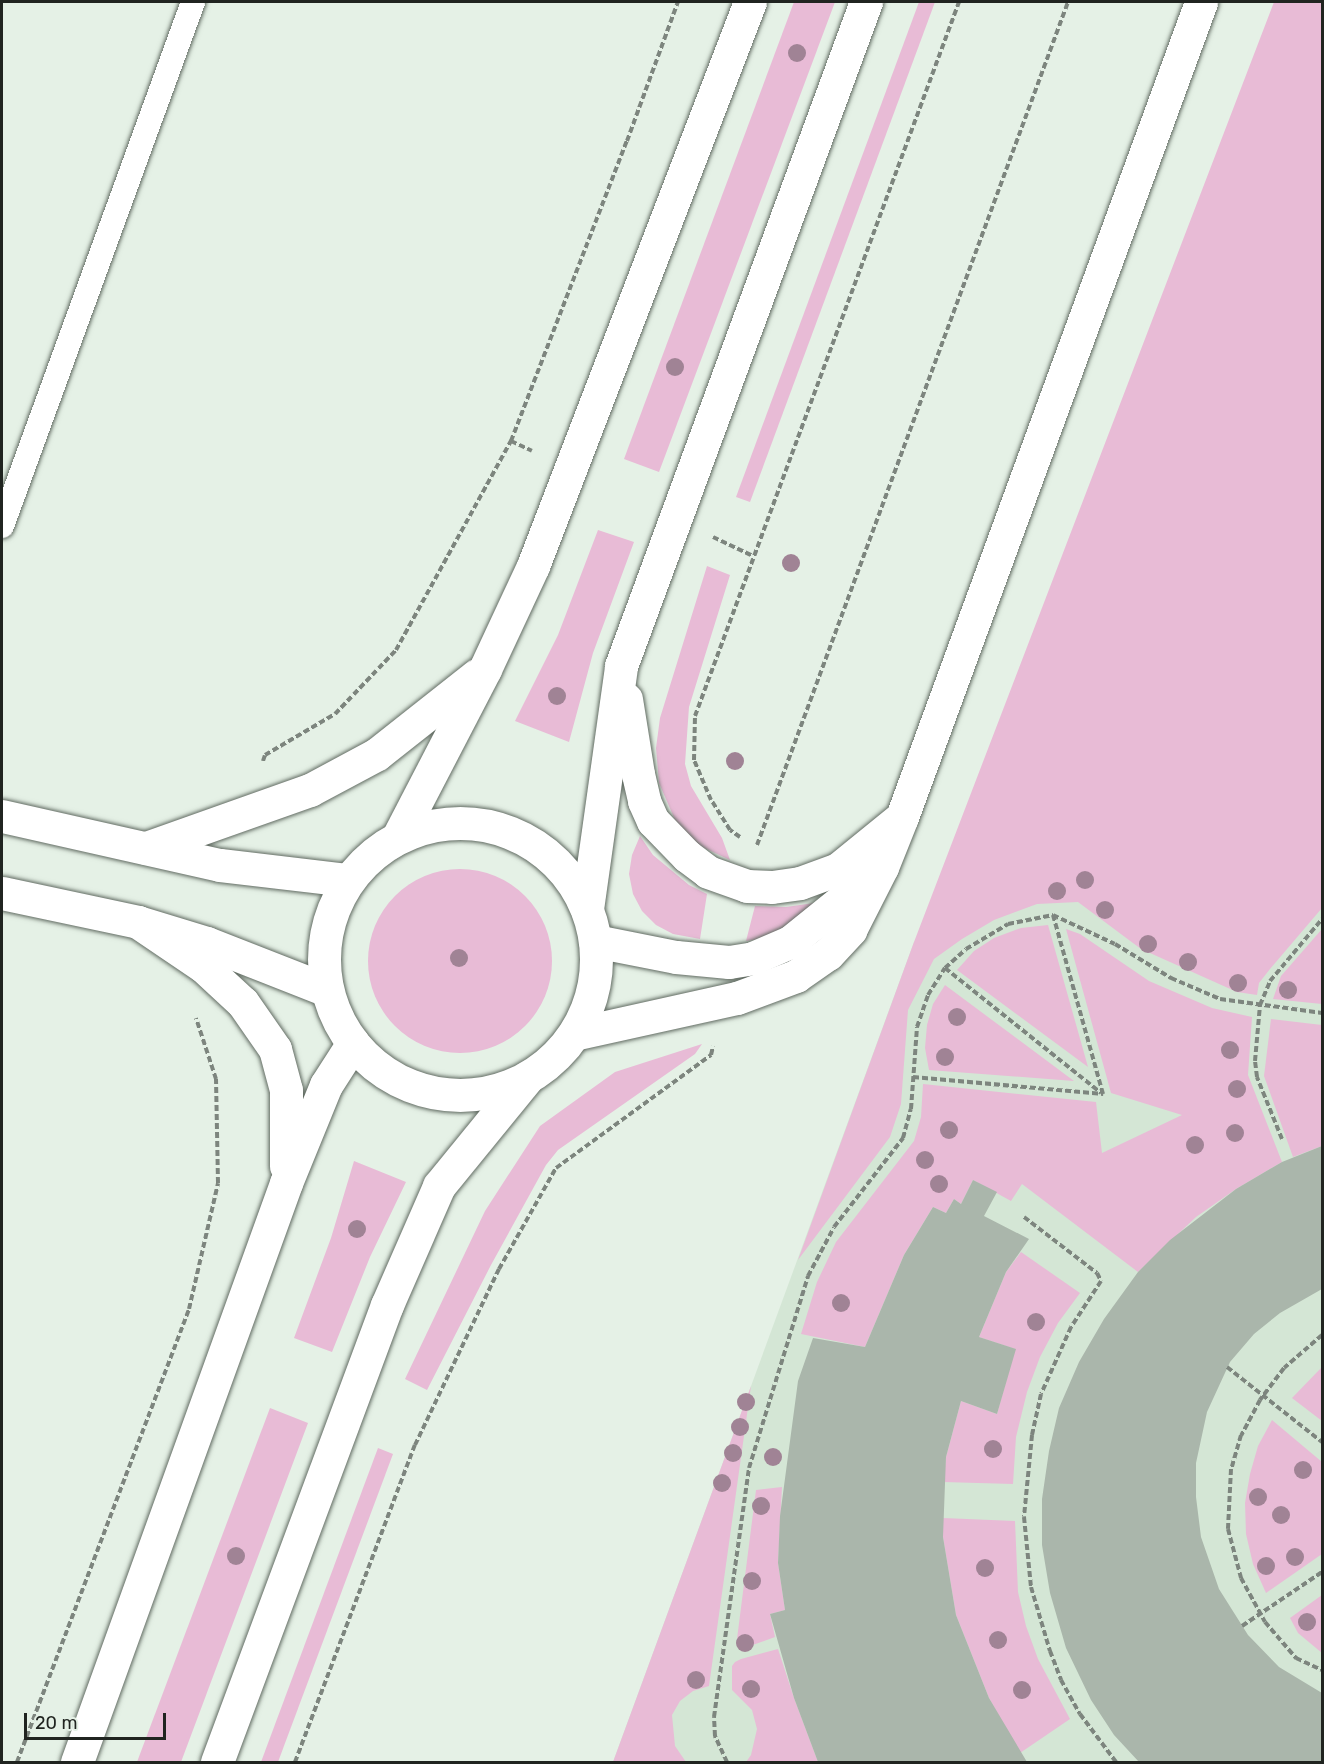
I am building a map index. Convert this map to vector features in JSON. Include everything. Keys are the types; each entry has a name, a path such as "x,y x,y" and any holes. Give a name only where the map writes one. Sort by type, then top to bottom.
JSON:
{"main road":[{"path":"398,837 485,669 533,566 750,2"},
{"path":"587,909 621,666 866,2"},
{"path":"573,1034 736,999 796,976 828,954 850,930 882,867 902,817 1201,2"},
{"path":"621,666 644,801 653,821 666,836 708,872 747,886 772,887 800,883 838,869 902,817"},
{"path":"146,848 310,790 377,754 485,669"},
{"path":"2,816 220,866 348,880"},
{"path":"471,823 508,831 541,850 568,876 587,909 595,941 593,984 588,1005 573,1034 553,1059 528,1077 492,1092 454,1095 415,1088 380,1070 353,1043 337,1018 327,990 323,961 326,933 334,906 348,880 370,856 398,837 434,825 471,823"},
{"path":"595,941 676,957 729,963 753,958 790,942 882,867"},
{"path":"2,892 138,922 207,944 327,990"},
{"path":"138,922 203,966 243,1003 274,1049 286,1090 286,1183"},
{"path":"77,1762 286,1183 326,1084 353,1043"},
{"path":"216,1762 387,1305 439,1186 528,1077"}],"lane":[{"path":"2,526 194,2"}],"path":[{"path":"235,816 265,755 335,714 396,650 511,441 623,152 678,2"},
{"path":"959,2 695,716 694,760 711,800 730,830 756,848 1068,2"},
{"path":"1053,915 1102,1094"},
{"path":"727,1762 715,1736 714,1717 749,1468 808,1276 834,1227 903,1138 911,1109 917,1027 928,995 945,968 966,949 1008,924 1053,915 1116,944 1171,978 1220,999 1323,1013"},
{"path":"1282,1139 1257,1077 1255,1061 1260,1005 1270,981 1323,919"},
{"path":"17,1762 189,1309 218,1184 216,1079 195,1014 203,966"},
{"path":"945,968 1102,1094"},
{"path":"295,1762 415,1445 499,1269 556,1168 711,1055 721,1002"},
{"path":"913,1077 1102,1094"},
{"path":"1024,1217 1097,1273 1101,1281 1071,1327 1041,1394 1032,1435 1024,1517 1031,1587 1050,1651 1061,1680 1080,1714 1116,1762"},
{"path":"1323,1335 1284,1368 1263,1395 1241,1435 1231,1469 1228,1529 1241,1578 1261,1615 1296,1658 1323,1670"},
{"path":"1227,1367 1323,1442"},
{"path":"1242,1626 1323,1572"}],"shaded area":[{"path":"794,2 835,2 659,472 624,459"},
{"path":"919,2 935,2 750,502 736,497"},
{"path":"1274,2 1322,2 1322,908 1259,983 1257,995 1237,992 1141,949 1078,902 1037,904 994,920 962,939 934,959 908,1010 901,1104 890,1137 798,1260 914,942"},
{"path":"598,530 634,542 593,653 569,742 515,721 558,635"},
{"path":"707,566 730,575 689,707 685,764 691,786 722,838 730,860 698,845 675,820 659,783 656,748 660,718"},
{"path":"1322,744 1322,1762 613,1762 914,942"},
{"path":"640,836 653,855 689,885 707,894 700,939 673,934 656,925 642,911 633,894 629,874 632,855"},
{"path":"460,869 495,876 525,896 545,926 552,961 545,996 525,1026 495,1046 460,1053 425,1046 395,1026 375,996 368,961 375,926 395,896 425,876"},
{"path":"821,902 768,938 746,941 755,906 786,907"},
{"path":"1048,925 1088,1067 957,970 974,951 994,938 1021,928"},
{"path":"1066,929 1080,934 1149,981 1212,1008 1252,1017 1248,1075 1282,1162 1236,1189 1196,1217 1138,1272 1022,1184 1011,1201 973,1180 961,1204 954,1199 946,1213 933,1207 904,1255 865,1347 801,1334 817,1282 836,1242 914,1141 921,1117 923,1084 1096,1102 1102,1153 1182,1115 1111,1093"},
{"path":"1322,929 1322,1004 1273,999 1281,976"},
{"path":"945,985 1074,1081 929,1070 925,1048 927,1025 933,1004"},
{"path":"1271,1019 1322,1025 1322,1146 1293,1157 1264,1076"},
{"path":"702,1044 695,1054 558,1150 546,1165 491,1265 427,1390 405,1379 485,1211 540,1126 615,1072"},
{"path":"354,1161 406,1182 370,1257 332,1352 294,1338 331,1238"},
{"path":"1021,1252 1080,1293 1058,1323 1040,1357 1027,1392 1016,1437 1013,1484 943,1482 946,1457 961,1401 997,1414 1015,1349 979,1337 1006,1272"},
{"path":"1322,1367 1322,1421 1292,1398"},
{"path":"751,1386 709,1686 693,1691 680,1701 672,1715 675,1746 686,1762 613,1762"},
{"path":"270,1408 308,1423 181,1762 137,1762"},
{"path":"1272,1420 1322,1462 1322,1554 1266,1593 1253,1564 1246,1534 1245,1503 1258,1446"},
{"path":"378,1448 393,1454 278,1762 261,1762"},
{"path":"782,1487 778,1563 785,1610 770,1614 775,1637 747,1647 740,1646 737,1639 756,1490"},
{"path":"943,1518 1015,1521 1018,1592 1026,1626 1038,1659 1070,1719 1020,1753 989,1698 956,1615 943,1537"},
{"path":"1322,1595 1322,1653 1298,1633 1290,1618"},
{"path":"778,1649 818,1762 746,1762 751,1755 757,1729 752,1710 732,1690 732,1666 741,1659"}],"building":[{"path":"1322,1146 1322,1289 1280,1313 1254,1334 1230,1362 1207,1412 1196,1463 1196,1497 1201,1537 1219,1589 1248,1635 1279,1667 1322,1693 1322,1762 1139,1762 1114,1735 1091,1700 1066,1648 1050,1593 1042,1545 1042,1499 1049,1451 1059,1408 1079,1362 1104,1319 1138,1272 1170,1240 1236,1189 1282,1162"},
{"path":"973,1180 997,1192 984,1216 1029,1239 1006,1272 979,1337 1016,1349 997,1414 961,1401 946,1457 943,1537 956,1615 989,1698 1027,1762 818,1762 794,1698 770,1614 785,1610 778,1563 780,1516 798,1381 813,1338 865,1347 904,1255 933,1207 946,1213 954,1199 961,1204"}]}
